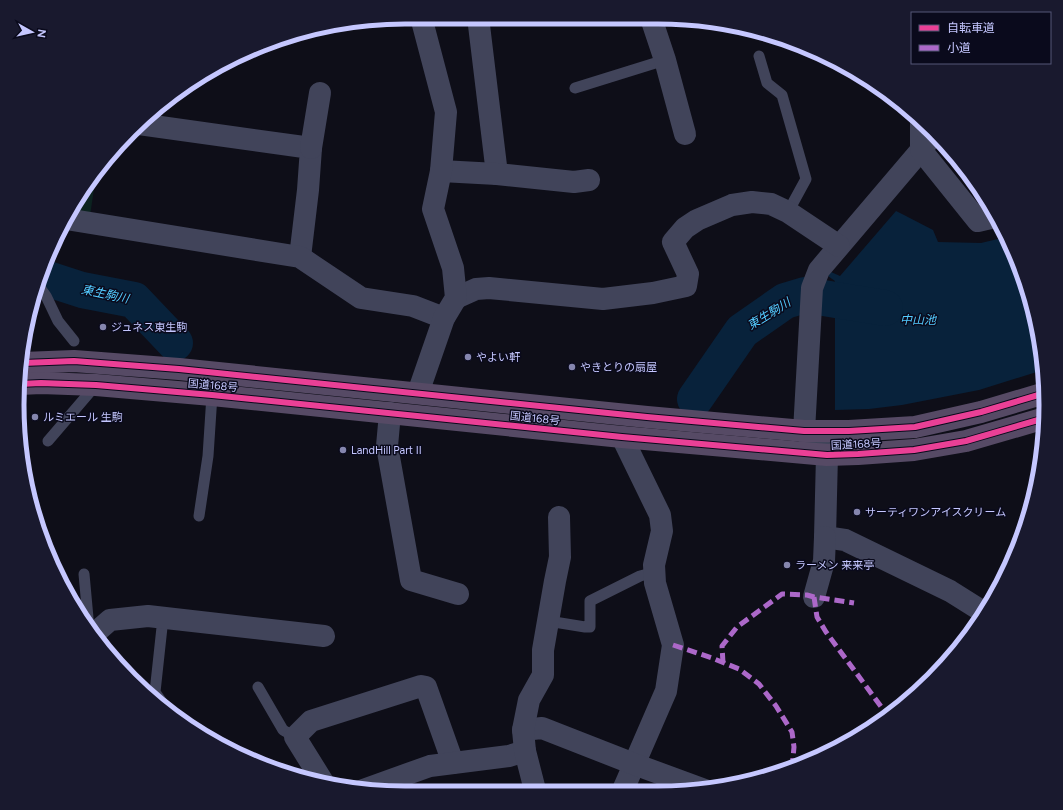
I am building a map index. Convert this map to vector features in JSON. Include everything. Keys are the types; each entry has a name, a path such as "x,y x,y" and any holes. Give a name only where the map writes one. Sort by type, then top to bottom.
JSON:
{"highway":[{"name":"国道168号","path":"26,363 74,361 172,368 647,417 804,431 849,431 915,426 981,412 1039,395"},
{"name":"国道168号","path":"25,384 96,385 212,395 622,437 827,455 914,450 966,441 1038,420"}],"street":[{"path":"422,24 446,112 441,171 433,209 453,268 456,298"},
{"path":"479,24 497,174"},
{"path":"653,24 665,60 685,134"},
{"path":"300,257 308,190 311,148 320,93"},
{"path":"147,125 311,148"},
{"path":"814,597 824,561 827,455 804,431 812,288 819,270 928,142 978,221 990,218"},
{"path":"441,171 497,174 574,182 589,180"},
{"path":"418,394 444,318 456,298 476,289 489,288 603,299 653,293 686,286 688,274 673,242 685,228 697,220 732,205 752,202 771,204 788,212 839,246"},
{"path":"72,220 300,257 361,298 413,306 444,318"},
{"path":"390,413 387,446 411,580 458,594"},
{"path":"622,437 660,515 662,531 654,565 655,583 673,645 666,690 625,786"},
{"path":"534,786 524,740 530,700 543,675 543,650 560,557 559,517"},
{"path":"825,537 845,540 950,591 980,610"},
{"path":"98,630 110,620 148,616 324,636"},
{"path":"319,776 295,737 311,721 421,686 426,687 453,763"},
{"path":"379,785 430,766 509,756 524,740 542,728 690,784"}],"lane":[{"path":"759,56 767,83 782,95 806,179 788,212"},
{"path":"575,88 665,60"},
{"path":"42,290 58,321 74,341"},
{"path":"48,441 96,385"},
{"path":"199,516 208,456 212,395"},
{"path":"548,621 590,627 590,601 640,576 655,572"},
{"path":"84,574 88,617"},
{"path":"157,693 163,618"},
{"path":"258,686 283,730 295,737"}],"green space":[{"path":"95,184 90,216 76,213"}],"water":[{"name":"中山池","path":"896,211 933,230 938,242 981,243 1001,238 1019,283 1026,306 1032,331 1037,372 979,390 902,405 869,409 835,410 835,281 828,276 831,272 840,276"}],"waterway":[{"name":"東生駒川","path":"46,278 82,290 134,300 175,343"},
{"name":"東生駒川","path":"695,399 742,331 785,301 805,295 885,308"}],"marked path":[{"path":"723,663 722,646 737,627 782,594 807,595 854,603"},
{"path":"814,597 817,617 826,632 884,711"},
{"path":"673,645 739,669 759,684 776,706 792,732 794,747 793,761"}],"cycle path":[{"path":"26,363 74,361 179,369 647,417 804,431 849,431 915,427 981,412 1039,395"},
{"path":"25,384 96,385 212,395 622,437 827,455 914,450 966,441 1038,420"}],"place":[{"name":"ジュネス東生駒","path":"103,327"},
{"name":"やよい軒","path":"468,357"},
{"name":"やきとりの扇屋","path":"572,367"},
{"name":"ルミエール 生駒","path":"35,417"},
{"name":"LandHill Part II","path":"343,450"},
{"name":"サーティワンアイスクリーム","path":"857,512"},
{"name":"ラーメン 来来亭","path":"787,565"}]}
